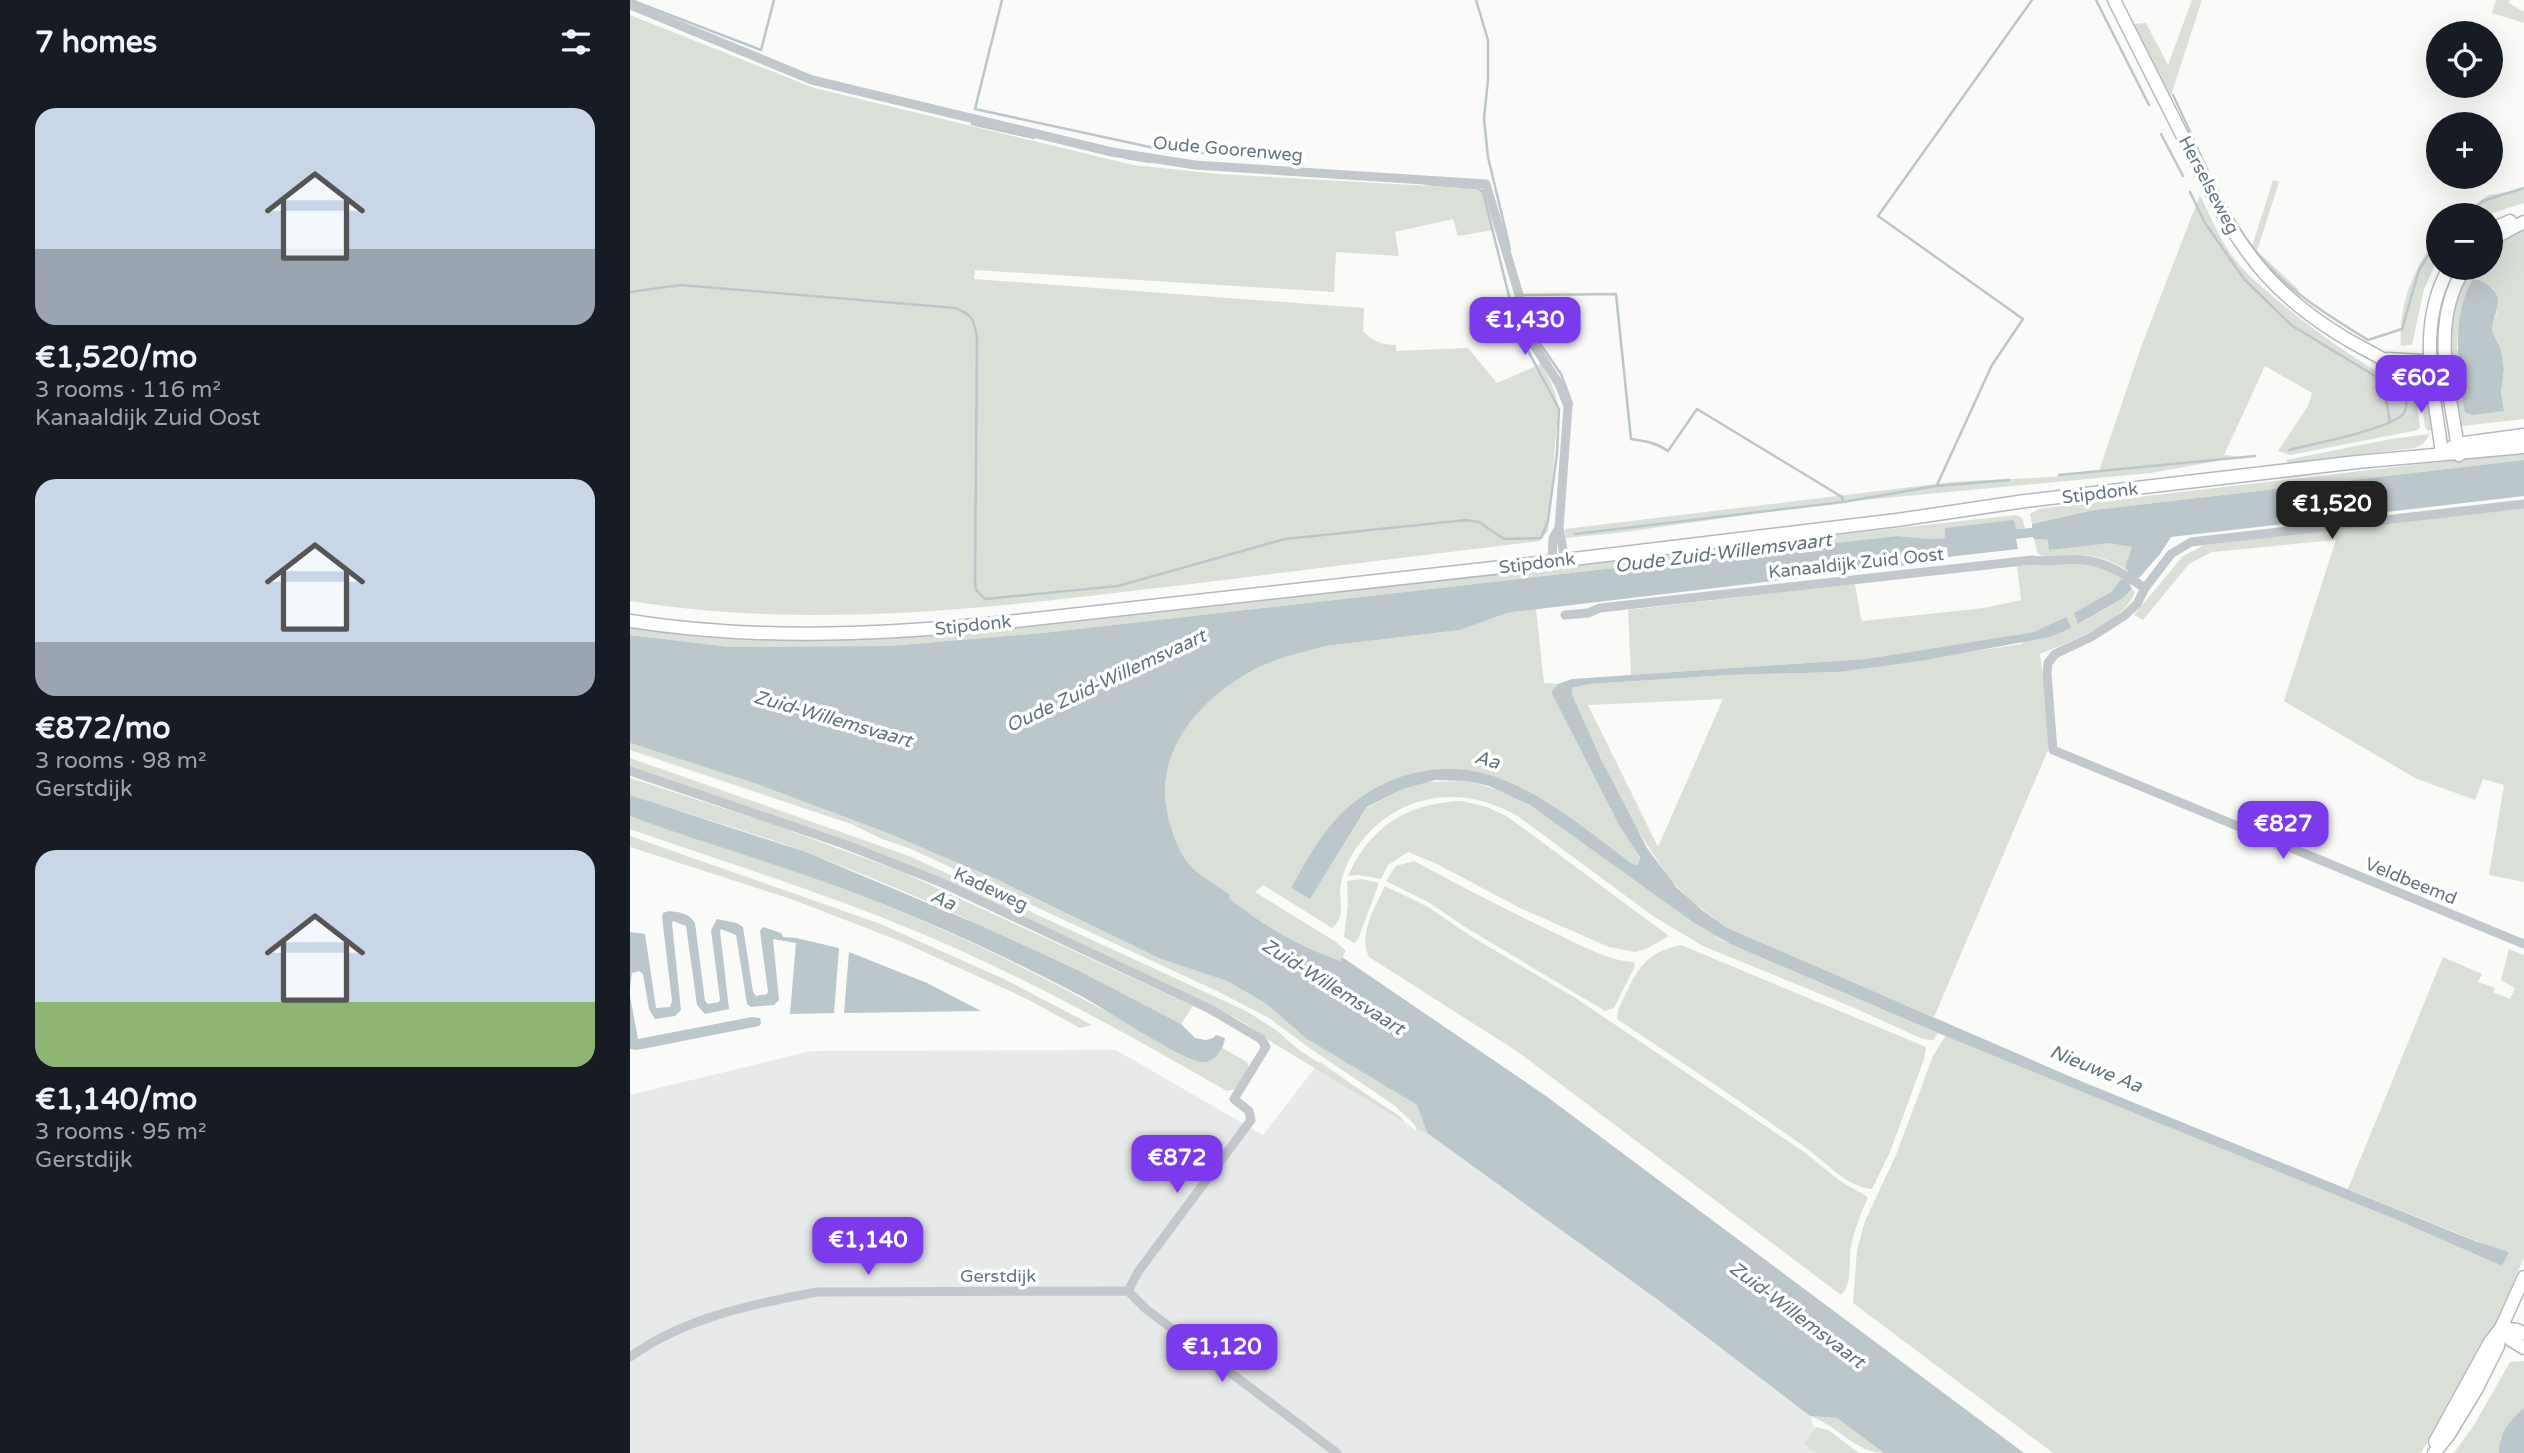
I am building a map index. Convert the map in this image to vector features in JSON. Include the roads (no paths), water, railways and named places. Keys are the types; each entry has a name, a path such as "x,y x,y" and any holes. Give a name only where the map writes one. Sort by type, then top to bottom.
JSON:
{"main road":[{"name":"Herselseweg","path":"2114,0 2221,214 2266,275 2310,315 2350,342 2407,371 2431,366"},
{"path":"2503,226 2524,220"},
{"path":"2503,232 2524,220"},
{"path":"2442,453 2429,327 2433,302 2443,280"},
{"path":"2458,280 2448,303 2445,338 2458,449"},
{"path":"2431,366 2446,364"},
{"name":"Stipdonk","path":"630,621 741,634 906,632 1897,520 2025,501 2442,453 2524,435"},
{"name":"Stipdonk","path":"2458,449 2524,447"},
{"path":"2431,1453 2448,1436 2476,1390 2498,1346 2501,1328 2524,1278"},
{"path":"2501,1328 2524,1334"},
{"path":"2501,1328 2511,1340 2524,1348"}],"street":[{"name":"Oude Goorenweg","path":"630,5 812,80 1112,152 1195,165 1486,184 1534,345 1559,384 1568,406 1559,528 1553,538 1558,560"},
{"path":"2145,588 2171,554 2191,542 2524,504"},
{"name":"Kanaaldijk Zuid Oost","path":"1565,615 1588,613 1600,608 2032,560 2084,560 2108,565 2145,588"},
{"name":"Veldbeemd","path":"2145,588 2137,604 2124,616 2091,637 2055,653 2048,663 2053,750 2524,944"},
{"name":"Kadeweg","path":"630,771 844,844 940,882 1210,1009 1261,1039 1266,1047 1234,1099 1249,1111 1251,1120 1138,1272 1128,1291"},
{"path":"1128,1291 1146,1309 1337,1453"},
{"name":"Gerstdijk","path":"630,1357 653,1340 693,1323 772,1301 817,1292 1128,1291"}],"water":[{"path":"2473,280 2476,280 2487,285 2497,296 2492,331 2501,350 2504,370 2501,392 2504,411 2473,415 2465,412 2458,342 2461,310"},
{"path":"2524,460 2524,496 2171,537 2139,578 2136,577 2130,585 2132,589 2123,598 2078,624 2074,613 2111,592 2123,579 2128,571 2125,569 2132,547 2110,543 2049,550 2048,540 2033,537 2016,539 2018,549 1948,557 1947,547 1931,549 1931,553 1917,557 1918,564 1521,611 1507,613 1460,630 1326,646 1272,662 1237,680 1204,706 1180,738 1171,756 1165,797 1176,840 1183,856 1197,872 1269,927 1324,955 1340,961 1342,957 1546,1096 2024,1453 1884,1453 1837,1418 1810,1416 1658,1300 1427,1133 1417,1105 1307,1039 1265,1003 1227,981 1161,959 996,879 885,832 757,784 630,743 630,635 730,647 889,646 1043,633 1897,536 1945,538 1945,528 2014,520 2016,529 2032,528 2032,524 2094,510"},
{"path":"2066,617 2071,628 2050,637 1920,661 1838,672 1728,675 1590,684 1572,688 1572,695 1600,757 1647,848 1677,888 1727,928 2083,1082 2475,1241 2509,1252 2502,1266 1730,944 1693,922 1530,805 1489,786 1467,781 1435,780 1403,789 1367,807 1310,899 1291,888 1322,836 1353,803 1394,779 1440,769 1488,774 1511,783 1558,810 1632,864 1638,865 1640,857 1620,827 1551,692 1558,684 1572,679 1866,659 2034,632"},
{"path":"630,795 806,852 982,926 1077,970 1181,1024 1195,1038 1206,1040 1216,1035 1225,1038 1223,1047 1211,1060 1202,1062 1192,1059 1017,963 884,904 630,816"},
{"path":"669,911 687,915 695,923 705,1001 708,1004 720,1000 711,930 717,919 743,927 753,992 756,996 768,992 760,931 763,927 781,933 783,937 839,948 834,1013 790,1014 796,943 773,939 779,1000 774,1005 751,1007 747,1004 736,935 721,929 729,1009 705,1014 697,1005 686,926 673,921 681,1010 675,1016 655,1019 649,1009 643,974 639,971 632,973 630,988 630,932 645,934 656,1008 670,1007 672,1001 662,917 663,913"},
{"path":"849,952 927,983 981,1011 844,1013"},
{"path":"630,996 638,1039 752,1017 760,1018 761,1023 759,1026 637,1050 630,1049"},
{"path":"2524,1408 2524,1453 2499,1453 2506,1428"}],"waterway":[{"path":"631,0 761,50 774,0"},
{"path":"1002,0 975,109 1159,149 1272,159"},
{"path":"1476,0 1488,40 1484,119 1488,157 1510,249"},
{"path":"1937,485 1992,365 2023,319 1878,216 2032,0"},
{"path":"2096,0 2149,105"},
{"path":"2173,95 2223,201 2248,241 2273,271 2326,313 2368,340 2402,329 2419,270 2426,259"},
{"path":"972,124 1034,138"},
{"path":"2161,134 2183,176"},
{"path":"1126,158 1150,162"},
{"path":"630,292 681,285 955,308 969,315 977,337 975,582 976,590 985,599 1118,586 1285,539 1466,520 1479,522 1504,539 1541,538 1548,521 1557,453 1559,409 1518,332 1483,192 1478,188 1426,184"},
{"path":"2481,203 2524,188"},
{"path":"2190,192 2205,223 2244,279 2291,325 2375,376 2385,394 2390,422"},
{"path":"1522,295 1616,294 1631,439 1655,444 1668,451 1697,409 1842,497 1843,502 1936,486 2009,480"},
{"path":"1530,316 1541,345 1561,374 1572,404"},
{"path":"2289,450 2368,430 2397,419 2405,411 2405,392"},
{"path":"2059,475 2255,456"},
{"path":"1575,534 1843,502"}],"water label":[{"name":"Oude Zuid-Willemsvaart","path":"1723,553"},
{"name":"Oude Zuid-Willemsvaart","path":"1106,681"},
{"name":"Zuid-Willemsvaart","path":"833,719"},
{"name":"Aa","path":"1487,760"},
{"name":"Aa","path":"943,900"},
{"name":"Zuid-Willemsvaart","path":"1333,987"},
{"name":"Nieuwe Aa","path":"2096,1069"},
{"name":"Zuid-Willemsvaart","path":"1797,1315"}]}
